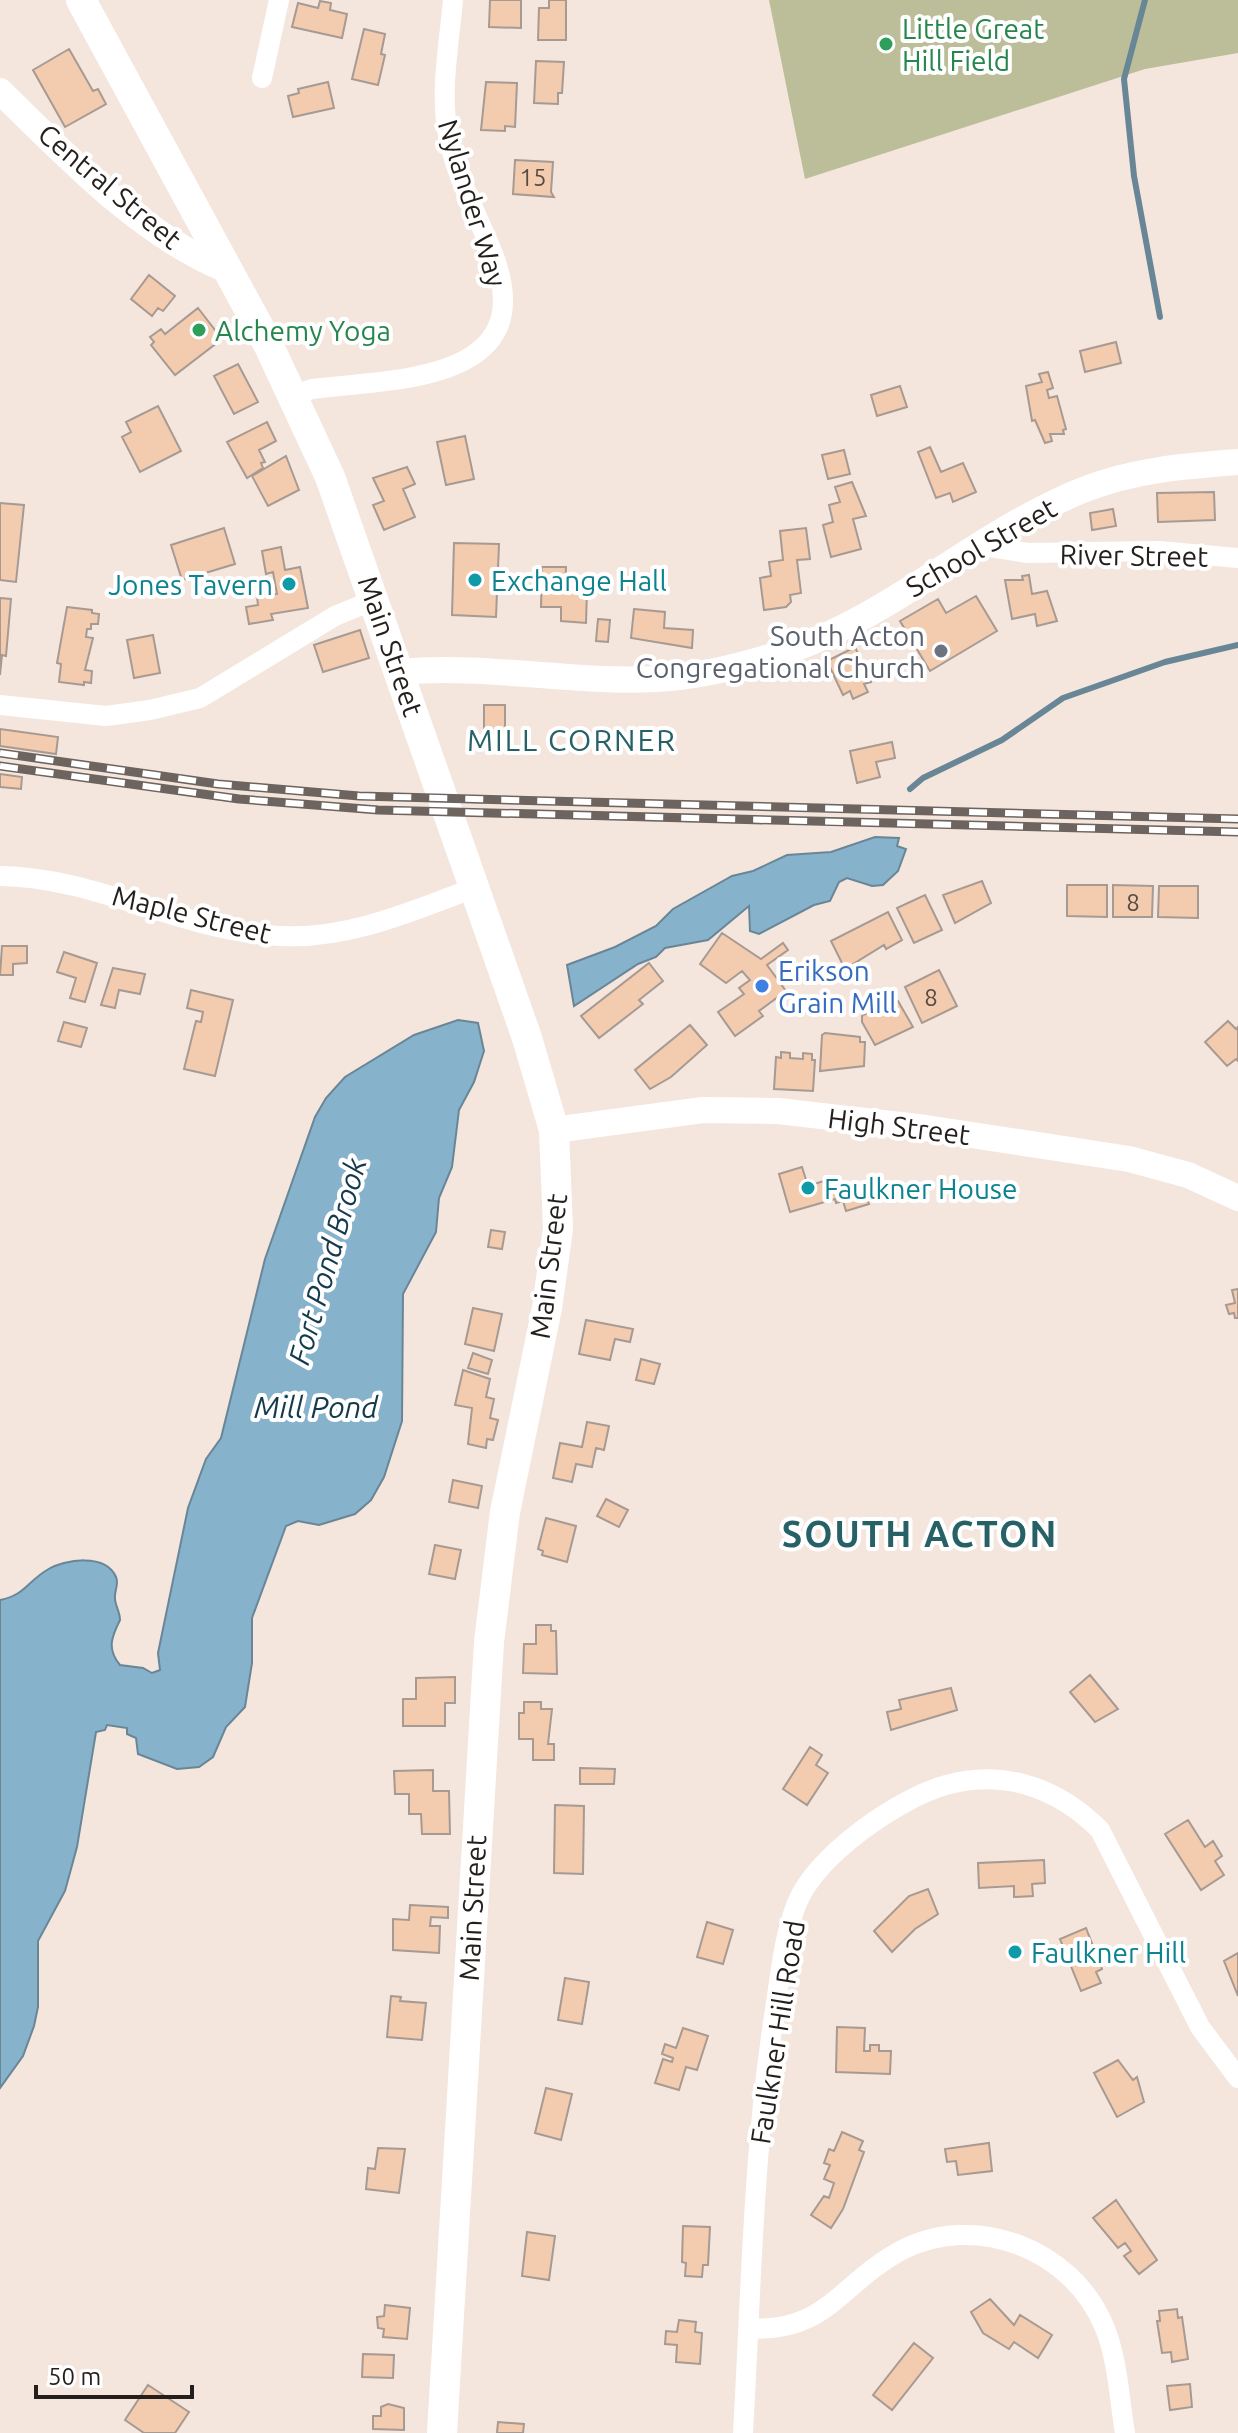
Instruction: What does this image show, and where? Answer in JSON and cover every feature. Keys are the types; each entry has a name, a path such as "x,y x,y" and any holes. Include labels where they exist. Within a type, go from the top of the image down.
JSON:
{"main road":[{"name":"Main Street","path":"81,0 295,395 337,493 543,1087 554,1130 558,1191 554,1266 505,1512 489,1642 442,2433"}],"street":[{"path":"262,78 279,0"},
{"name":"Nylander Way","path":"295,395 312,389 451,369 480,353 499,321 502,286 454,158 446,124 453,0"},
{"name":"Central Street","path":"0,91 110,193 172,242 227,270"},
{"name":"School Street","path":"400,672 647,680 721,671 816,640 983,546 1038,511 1097,485 1152,471 1238,462"},
{"name":"River Street","path":"983,546 1028,553 1159,551 1238,558"},
{"path":"0,705 106,716 200,698 276,649 342,613 374,600"},
{"name":"Maple Street","path":"0,876 58,881 241,931 290,937 353,929 474,888"},
{"name":"High Street","path":"554,1130 703,1110 778,1111 926,1128 1129,1159 1188,1175 1238,1198"},
{"name":"Faulkner Hill Road","path":"743,2433 762,2098 788,1931 798,1901 831,1858 917,1797 968,1780 996,1779 1025,1783 1055,1794 1079,1809 1100,1830 1200,2027 1238,2078"},
{"path":"749,2328 774,2330 801,2324 888,2258 924,2242 963,2235 1002,2239 1056,2264 1095,2308 1110,2345 1125,2433"}],"green space":[{"path":"769,0 1238,0 1238,53 1145,69 805,179"}],"water":[{"path":"875,837 899,838 897,846 906,849 898,871 883,885 872,886 847,878 839,882 830,901 814,905 759,934 750,931 749,906 708,940 665,948 656,957 638,964 574,1006 567,965 615,947 656,926 673,909 732,876 753,871 787,855 831,852"},
{"name":"Mill Pond","path":"458,1020 478,1023 484,1051 474,1082 459,1110 452,1167 439,1198 436,1232 403,1294 402,1421 384,1477 371,1500 355,1514 319,1525 298,1521 286,1526 252,1618 252,1663 245,1707 226,1727 213,1757 199,1767 177,1769 138,1754 136,1738 127,1734 127,1728 107,1725 105,1730 96,1732 77,1847 65,1891 38,1941 38,2007 34,2026 23,2056 0,2088 0,1600 15,1595 55,1566 84,1560 104,1564 117,1580 115,1599 120,1620 114,1632 113,1654 120,1665 143,1668 152,1673 160,1670 158,1653 188,1508 206,1459 221,1438 265,1259 315,1117 326,1098 345,1077 414,1035"}],"building":[{"path":"490,0 521,0 521,28 489,27"},
{"path":"549,0 566,0 566,40 538,40 539,8 549,8"},
{"path":"320,1 331,3 330,10 347,14 342,38 292,27 298,3 318,8"},
{"path":"364,29 385,34 381,54 385,55 378,85 352,79"},
{"path":"69,49 93,91 98,89 106,104 65,127 33,70"},
{"path":"536,61 564,62 562,93 558,93 558,104 534,103"},
{"path":"328,82 334,108 293,117 288,96 299,93 298,89"},
{"path":"486,82 517,83 515,127 505,126 505,131 481,130"},
{"path":"515,160 553,162 551,192 554,197 513,194"},
{"path":"149,275 175,296 163,311 158,308 152,316 131,299"},
{"path":"198,308 222,339 175,375 151,345 154,342 150,337 161,329 165,334"},
{"path":"1116,342 1121,363 1085,372 1080,351"},
{"path":"238,364 258,402 234,414 214,376"},
{"path":"1048,372 1053,388 1047,390 1049,398 1057,396 1066,429 1063,430 1064,434 1050,434 1052,441 1045,443 1035,420 1032,421 1026,386 1042,382 1039,374"},
{"path":"900,386 907,407 877,416 871,395"},
{"path":"158,406 181,451 140,472 122,437 131,432 126,422"},
{"path":"267,422 276,441 259,450 265,462 261,463 263,468 247,478 227,442"},
{"path":"465,436 474,479 446,485 437,442"},
{"path":"930,447 941,472 963,463 976,492 953,502 950,493 936,498 918,452"},
{"path":"844,450 850,474 828,479 822,455"},
{"path":"286,456 299,490 268,506 252,476"},
{"path":"407,467 415,484 403,489 415,517 384,530 373,505 384,501 373,478"},
{"path":"852,482 866,516 853,519 861,549 831,557 823,525 833,522 829,505 840,502 835,487"},
{"path":"1214,492 1215,520 1158,522 1157,493"},
{"path":"0,503 24,505 16,582 0,580"},
{"path":"1113,509 1116,526 1092,530 1090,513"},
{"path":"224,528 235,564 182,580 171,545"},
{"path":"806,528 810,559 797,560 801,593 790,595 791,602 786,607 764,610 760,578 771,576 769,562 783,560 780,531"},
{"name":"Exchange Hall","path":"454,543 499,544 496,617 452,615"},
{"name":"Jones Tavern","path":"281,547 285,570 300,567 308,608 271,614 273,620 249,624 246,607 258,605 257,597 277,594 273,572 266,574 262,551"},
{"path":"542,567 566,567 565,589 587,590 586,623 561,621 561,607 541,607"},
{"path":"1029,575 1032,594 1047,591 1057,621 1037,626 1035,614 1012,619 1005,580 1023,580 1022,576"},
{"name":"South Acton Congregational Church","path":"976,596 997,631 930,671 900,621 938,599 946,613"},
{"path":"0,598 11,599 6,656 2,655 0,675"},
{"path":"67,607 92,610 92,613 99,614 98,624 91,624 91,629 87,629 86,637 93,638 85,670 92,671 91,683 84,682 84,685 59,682 61,664 57,663"},
{"path":"634,609 665,612 664,628 693,630 692,648 631,638"},
{"path":"598,619 610,620 608,642 596,641"},
{"path":"360,630 369,658 323,672 314,645"},
{"path":"153,635 160,673 134,678 127,640"},
{"path":"855,647 871,682 864,684 868,692 853,699 850,691 843,695 827,661"},
{"path":"484,705 505,705 505,741 484,740"},
{"path":"0,729 58,737 56,754 0,746"},
{"path":"892,742 895,758 876,762 880,777 857,783 850,751"},
{"path":"0,774 22,777 21,789 0,787"},
{"path":"982,881 991,903 955,923 943,895"},
{"path":"1067,885 1107,885 1107,917 1067,916"},
{"path":"1113,885 1153,886 1152,917 1113,917"},
{"path":"1159,886 1198,886 1198,918 1158,917"},
{"path":"925,895 942,930 914,943 897,908"},
{"path":"888,912 902,940 886,949 884,945 845,969 831,941"},
{"name":"Erikson Grain Mill","path":"722,933 761,959 783,943 788,950 767,965 786,991 759,1011 763,1016 735,1036 718,1012 744,994 739,988 750,980 742,971 726,983 700,964"},
{"path":"2,946 27,946 27,963 13,964 13,975 0,975"},
{"path":"64,952 97,963 85,1002 70,998 76,978 57,972"},
{"path":"649,963 663,981 639,1000 643,1004 599,1038 581,1016"},
{"path":"113,968 145,974 140,994 119,990 115,1008 101,1005"},
{"path":"939,970 957,1006 922,1023 905,987"},
{"path":"191,990 233,1000 215,1076 184,1069 196,1021 201,1022 203,1012 187,1008"},
{"path":"892,999 895,1003 898,1001 913,1027 875,1045 862,1022 862,1016"},
{"path":"1228,1021 1236,1029 1238,1027 1238,1061 1236,1059 1227,1066 1205,1042"},
{"path":"64,1022 87,1028 81,1047 58,1041"},
{"path":"690,1025 707,1045 671,1077 650,1089 635,1070"},
{"path":"822,1035 860,1037 860,1042 865,1042 864,1066 820,1071"},
{"path":"781,1052 790,1053 790,1058 803,1059 803,1053 812,1054 812,1060 815,1060 813,1091 774,1089 776,1057 781,1058"},
{"name":"Faulkner House","path":"802,1167 808,1186 830,1179 834,1191 851,1186 853,1194 865,1191 869,1204 846,1211 843,1201 836,1203 835,1199 790,1212 779,1174"},
{"path":"491,1230 505,1232 502,1249 488,1247"},
{"path":"1238,1289 1238,1318 1235,1318 1234,1313 1229,1314 1226,1305 1235,1303 1232,1290"},
{"path":"473,1308 502,1314 494,1351 465,1344"},
{"path":"586,1320 633,1329 630,1342 615,1339 610,1360 579,1354"},
{"path":"473,1353 492,1360 488,1374 468,1368"},
{"path":"641,1359 660,1364 654,1384 636,1380"},
{"path":"463,1370 490,1379 486,1397 494,1399 490,1418 498,1420 493,1440 487,1439 486,1448 468,1444 472,1408 455,1405"},
{"path":"587,1422 609,1426 604,1450 596,1448 592,1467 576,1464 572,1482 553,1478 560,1443 582,1447"},
{"path":"453,1480 482,1486 478,1508 449,1502"},
{"path":"606,1499 628,1510 619,1527 597,1516"},
{"path":"546,1518 576,1526 567,1562 542,1555 543,1551 538,1549"},
{"path":"435,1545 461,1550 455,1579 429,1574"},
{"path":"536,1625 551,1625 551,1631 556,1631 557,1674 523,1673 524,1644 536,1644"},
{"path":"1090,1675 1118,1709 1095,1722 1070,1692"},
{"path":"455,1677 455,1703 445,1703 445,1726 403,1726 403,1699 416,1699 416,1678"},
{"path":"951,1688 957,1710 891,1730 887,1712 901,1709 899,1700"},
{"path":"524,1702 541,1702 541,1709 552,1709 548,1744 554,1744 554,1760 533,1760 533,1739 519,1739 519,1713 524,1713"},
{"path":"810,1747 822,1755 816,1765 828,1773 807,1805 783,1789"},
{"path":"580,1768 615,1769 614,1784 580,1784"},
{"path":"433,1770 433,1791 449,1791 450,1834 422,1834 421,1814 409,1814 409,1794 395,1794 394,1771"},
{"path":"555,1805 584,1806 583,1874 554,1873"},
{"path":"1188,1820 1205,1847 1213,1841 1222,1856 1215,1861 1224,1875 1201,1890 1165,1834"},
{"path":"1044,1860 1045,1883 1032,1884 1033,1896 1014,1897 1014,1886 979,1888 978,1863"},
{"path":"928,1889 938,1914 915,1929 892,1952 874,1931 909,1896"},
{"path":"410,1905 448,1907 448,1918 431,1917 430,1926 440,1926 439,1953 393,1950 393,1919 409,1920"},
{"path":"707,1922 733,1930 723,1964 697,1957"},
{"path":"1086,1928 1102,1969 1096,1972 1101,1983 1081,1991 1060,1939"},
{"path":"1238,1953 1238,1996 1224,1961"},
{"path":"565,1978 589,1982 582,2024 558,2020"},
{"path":"391,1996 401,1997 400,2001 426,2003 422,2040 387,2037"},
{"path":"837,2027 865,2028 864,2051 870,2051 870,2045 879,2045 879,2051 891,2051 890,2074 836,2072"},
{"path":"683,2028 708,2036 697,2070 686,2067 679,2090 655,2083 663,2059 672,2062 673,2058 662,2054 665,2044 676,2048"},
{"path":"1118,2060 1133,2080 1137,2077 1144,2102 1117,2117 1094,2073"},
{"path":"546,2088 572,2094 561,2140 535,2133"},
{"path":"842,2132 863,2141 859,2150 864,2152 843,2209 831,2228 811,2215 824,2196 829,2198 834,2183 824,2179 830,2165 824,2163 829,2149 834,2151"},
{"path":"989,2143 992,2171 958,2175 956,2161 947,2162 945,2149"},
{"path":"378,2148 405,2149 399,2193 366,2189 368,2168 375,2169"},
{"path":"1116,2200 1157,2260 1139,2274 1124,2256 1131,2251 1125,2243 1118,2248 1093,2218"},
{"path":"683,2226 710,2227 708,2265 703,2265 702,2277 685,2276 686,2263 682,2262"},
{"path":"527,2232 555,2236 549,2280 522,2276"},
{"path":"990,2299 1014,2325 1020,2315 1052,2335 1038,2358 1014,2342 1009,2349 983,2333 971,2312"},
{"path":"385,2305 410,2308 407,2339 383,2337 384,2329 378,2328 377,2317 384,2316"},
{"path":"1177,2309 1178,2318 1182,2317 1188,2359 1172,2362 1171,2352 1162,2353 1157,2321 1160,2321 1159,2311"},
{"path":"679,2320 696,2322 695,2332 702,2333 700,2364 676,2362 677,2345 665,2344 666,2331 677,2332"},
{"path":"914,2343 933,2358 892,2410 873,2395"},
{"path":"363,2354 394,2355 393,2378 362,2377"},
{"path":"1190,2384 1192,2407 1170,2410 1167,2386"},
{"path":"148,2385 189,2412 175,2433 144,2433 125,2420"},
{"path":"388,2404 404,2408 404,2430 373,2429 373,2416 381,2416 381,2407"},
{"path":"498,2422 524,2424 523,2433 497,2433"}],"waterway":[{"path":"1145,0 1124,79 1134,176 1160,317"},
{"name":"Fort Pond Brook","path":"910,789 923,778 1002,740 1063,698 1165,662 1238,645"}],"railway":[{"path":"0,753 218,784 359,796 1238,819"},
{"path":"0,766 239,799 378,810 1238,832"}],"place":[{"name":"Little Great Hill Field","path":"886,44"},
{"name":"Alchemy Yoga","path":"199,330"},
{"name":"Exchange Hall","path":"475,580"},
{"name":"Jones Tavern","path":"289,584"},
{"name":"South Acton Congregational Church","path":"941,651"},
{"name":"Erikson Grain Mill","path":"762,986"},
{"name":"Faulkner House","path":"808,1188"},
{"name":"Faulkner Hill","path":"1015,1952"}],"district":[{"name":"MILL CORNER","path":"572,740"},
{"name":"SOUTH ACTON","path":"920,1533"}]}
